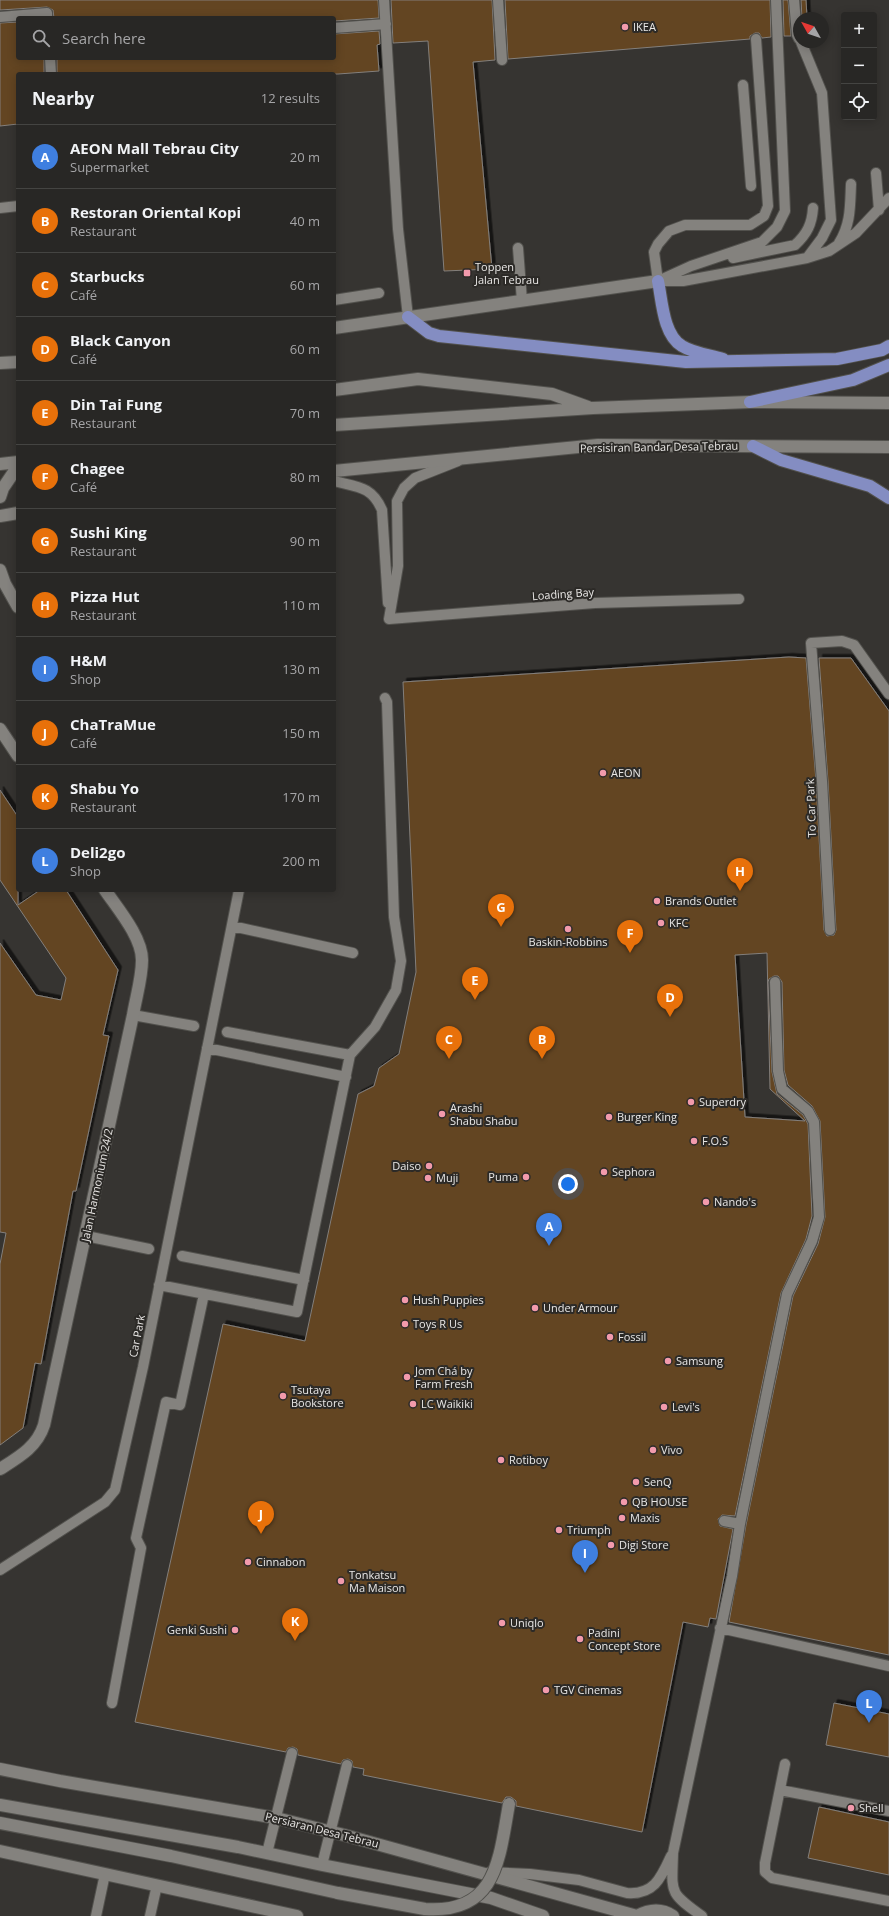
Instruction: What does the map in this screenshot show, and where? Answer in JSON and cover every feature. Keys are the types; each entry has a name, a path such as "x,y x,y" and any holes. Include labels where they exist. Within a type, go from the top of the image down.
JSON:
{"highway":[{"path":"658,280 667,323 675,340 682,346 732,362"},
{"path":"408,317 429,333 439,336 686,362 837,359 882,350 889,346"},
{"path":"750,402 853,380 889,365"},
{"path":"753,446 781,460 870,486 889,498"}],"street":[{"path":"336,328 658,280"},
{"path":"0,363 16,362"},
{"path":"336,390 418,379 552,394 593,408"},
{"path":"336,426 593,408 750,402 889,403"},
{"name":"Persisiran Bandar Desa Tebrau","path":"336,471 598,445 889,447"},
{"path":"0,464 16,462"},
{"path":"0,497 7,481 16,469"},
{"path":"0,516 16,514"},
{"path":"0,570 5,584 16,603"},
{"path":"0,729 16,753"},
{"name":"Jalan Harmonium 24/2","path":"0,1469 30,1449 42,1431 86,1236 133,1015 142,960 140,947 134,934 106,892"},
{"name":"Persiaran Desa Tebrau","path":"0,1769 60,1781 276,1818 481,1872 637,1916"},
{"path":"0,1823 171,1856 338,1893 438,1910 462,1905 483,1890 492,1879 497,1868 509,1804"},
{"path":"0,1805 267,1853 491,1898 543,1916"},
{"path":"0,1851 297,1916"},
{"path":"637,1916 652,1910 661,1910 673,1916"}],"lane":[{"path":"384,0 398,229 408,317"},
{"path":"498,0 502,60"},
{"path":"658,280 691,266 762,242 777,227 785,211 776,0"},
{"path":"794,0 795,12"},
{"path":"0,17 47,13 47,16"},
{"path":"336,28 386,24"},
{"path":"658,280 654,252 658,244 669,231 685,225 750,225 764,216 768,206 756,38"},
{"path":"803,48 822,93 831,220 822,238 807,258"},
{"path":"50,60 51,72"},
{"path":"743,85 751,186"},
{"path":"876,173 879,210"},
{"path":"837,246 846,232 850,218 851,184"},
{"path":"658,280 683,281 807,258 837,246 856,233 889,198"},
{"path":"0,208 16,206"},
{"path":"691,266 795,245 802,238 812,221 813,208"},
{"path":"518,248 522,301"},
{"path":"336,300 379,293"},
{"path":"389,619 398,566 397,502 404,488 415,478 465,458"},
{"path":"336,482 368,490 380,505 382,510 389,619"},
{"name":"Loading Bay","path":"389,619 595,604 739,599"},
{"name":"To Car Park","path":"830,930 822,781 811,643 842,641 854,645 889,694"},
{"path":"159,1285 297,1312 350,1055 376,1027 396,990 401,961 394,917 387,702 385,698"},
{"name":"Car Park","path":"0,1570 105,1502 115,1490 159,1285 239,892"},
{"path":"232,926 354,953"},
{"path":"702,1916 685,1904 674,1892 672,1886 673,1853 732,1576 740,1524 787,1294 812,1241 819,1218 814,1122 808,1111 782,1089 778,1071 775,982"},
{"path":"133,1015 194,1026"},
{"path":"227,1032 350,1055"},
{"path":"207,1048 346,1077"},
{"path":"86,1236 149,1249"},
{"path":"182,1256 304,1280"},
{"path":"112,1703 141,1548 136,1538 166,1402 180,1404 204,1294"},
{"path":"724,1521 740,1524"},
{"path":"720,1628 889,1666"},
{"path":"267,1853 292,1753"},
{"path":"785,1764 765,1862 765,1872 772,1878 889,1901"},
{"path":"322,1865 348,1765"},
{"path":"780,1790 889,1811"},
{"path":"481,1872 530,1874 579,1880 627,1894 634,1894 646,1890 658,1882 673,1853"},
{"path":"96,1916 105,1874"},
{"path":"150,1916 157,1885"}],"building":[{"path":"0,0 378,0 379,18 336,21 336,16 54,16 53,10 47,7 0,10"},
{"path":"391,0 492,0 495,60 473,62 492,269 444,271 428,41 393,43"},
{"name":"IKEA","path":"505,0 770,0 771,37 762,38 759,33 755,33 750,36 750,39 508,59"},
{"path":"783,0 788,0 791,36 784,36"},
{"path":"801,0 806,0 807,12 802,12"},
{"path":"16,22 16,60 44,60 44,72 16,72 16,124 0,126 0,23"},
{"path":"379,31 380,44 377,45 379,71 338,74 336,74 336,72 57,72 57,60 336,60 336,34"},
{"path":"789,657 806,658 816,781 824,930 827,936 834,935 836,930 828,781 819,658 851,658 889,711 889,1655 729,1622 746,1525 793,1296 818,1244 825,1217 820,1121 812,1106 788,1085 784,1070 782,982 778,976 774,976 769,979 768,982 772,1072 777,1094 803,1115 808,1124 812,1216 806,1239 781,1293 735,1516 722,1515 718,1519 720,1526 733,1529 716,1619 710,1618 708,1627 683,1622 642,1832 516,1806 516,1801 511,1797 506,1797 502,1803 363,1775 364,1769 353,1767 352,1761 348,1759 343,1760 341,1764 298,1755 297,1749 293,1747 288,1748 286,1752 135,1722 223,1324 305,1341 358,1094 374,1086 379,1068 399,1054 416,972 403,682","holes":["767,953 770,1089 805,1121 745,1117 735,955"]},
{"path":"0,790 16,814 16,892 18,892 18,905 37,892 67,892 118,970 103,1035 109,1036 76,1191 73,1191 41,1364 35,1363 23,1428 0,1445 0,1264 6,1233 0,1232 0,943 36,995 61,1000 66,978 0,880"},
{"path":"834,1703 889,1714 889,1757 826,1745"},
{"path":"819,1807 889,1822 889,1875 808,1858"}],"place":[{"name":"IKEA","path":"625,27"},
{"name":"Toppen Jalan Tebrau","path":"467,273"},
{"name":"AEON","path":"603,773"},
{"name":"Pizza Hut","path":"740,891"},
{"name":"Brands Outlet","path":"657,901"},
{"name":"KFC","path":"661,923"},
{"name":"Sushi King","path":"501,927"},
{"name":"Baskin-Robbins","path":"568,929"},
{"name":"Chagee","path":"630,953"},
{"name":"Din Tai Fung","path":"475,1000"},
{"name":"Black Canyon","path":"670,1017"},
{"name":"Starbucks","path":"449,1059"},
{"name":"Restoran Oriental Kopi","path":"542,1059"},
{"name":"Superdry","path":"691,1102"},
{"name":"Arashi Shabu Shabu","path":"442,1114"},
{"name":"Burger King","path":"609,1117"},
{"name":"F.O.S","path":"694,1141"},
{"name":"Daiso","path":"429,1166"},
{"name":"Sephora","path":"604,1172"},
{"name":"Puma","path":"526,1177"},
{"name":"Muji","path":"428,1178"},
{"name":"Nando's","path":"706,1202"},
{"name":"AEON Mall Tebrau City","path":"549,1246"},
{"name":"Hush Puppies","path":"405,1300"},
{"name":"Under Armour","path":"535,1308"},
{"name":"Toys R Us","path":"405,1324"},
{"name":"Fossil","path":"610,1337"},
{"name":"Samsung","path":"668,1361"},
{"name":"Jom Chá by Farm Fresh","path":"407,1377"},
{"name":"Tsutaya Bookstore","path":"283,1396"},
{"name":"LC Waikiki","path":"413,1404"},
{"name":"Levi's","path":"664,1407"},
{"name":"Vivo","path":"653,1450"},
{"name":"Rotiboy","path":"501,1460"},
{"name":"SenQ","path":"636,1482"},
{"name":"QB HOUSE","path":"624,1502"},
{"name":"Maxis","path":"622,1518"},
{"name":"Triumph","path":"559,1530"},
{"name":"ChaTraMue","path":"261,1534"},
{"name":"Digi Store","path":"611,1545"},
{"name":"Cinnabon","path":"248,1562"},
{"name":"H&M","path":"585,1573"},
{"name":"Tonkatsu Ma Maison","path":"341,1581"},
{"name":"Uniqlo","path":"502,1623"},
{"name":"Genki Sushi","path":"235,1630"},
{"name":"Padini Concept Store","path":"580,1639"},
{"name":"Shabu Yo","path":"295,1641"},
{"name":"TGV Cinemas","path":"546,1690"},
{"name":"Deli2go","path":"869,1723"},
{"name":"Shell","path":"851,1808"}]}
